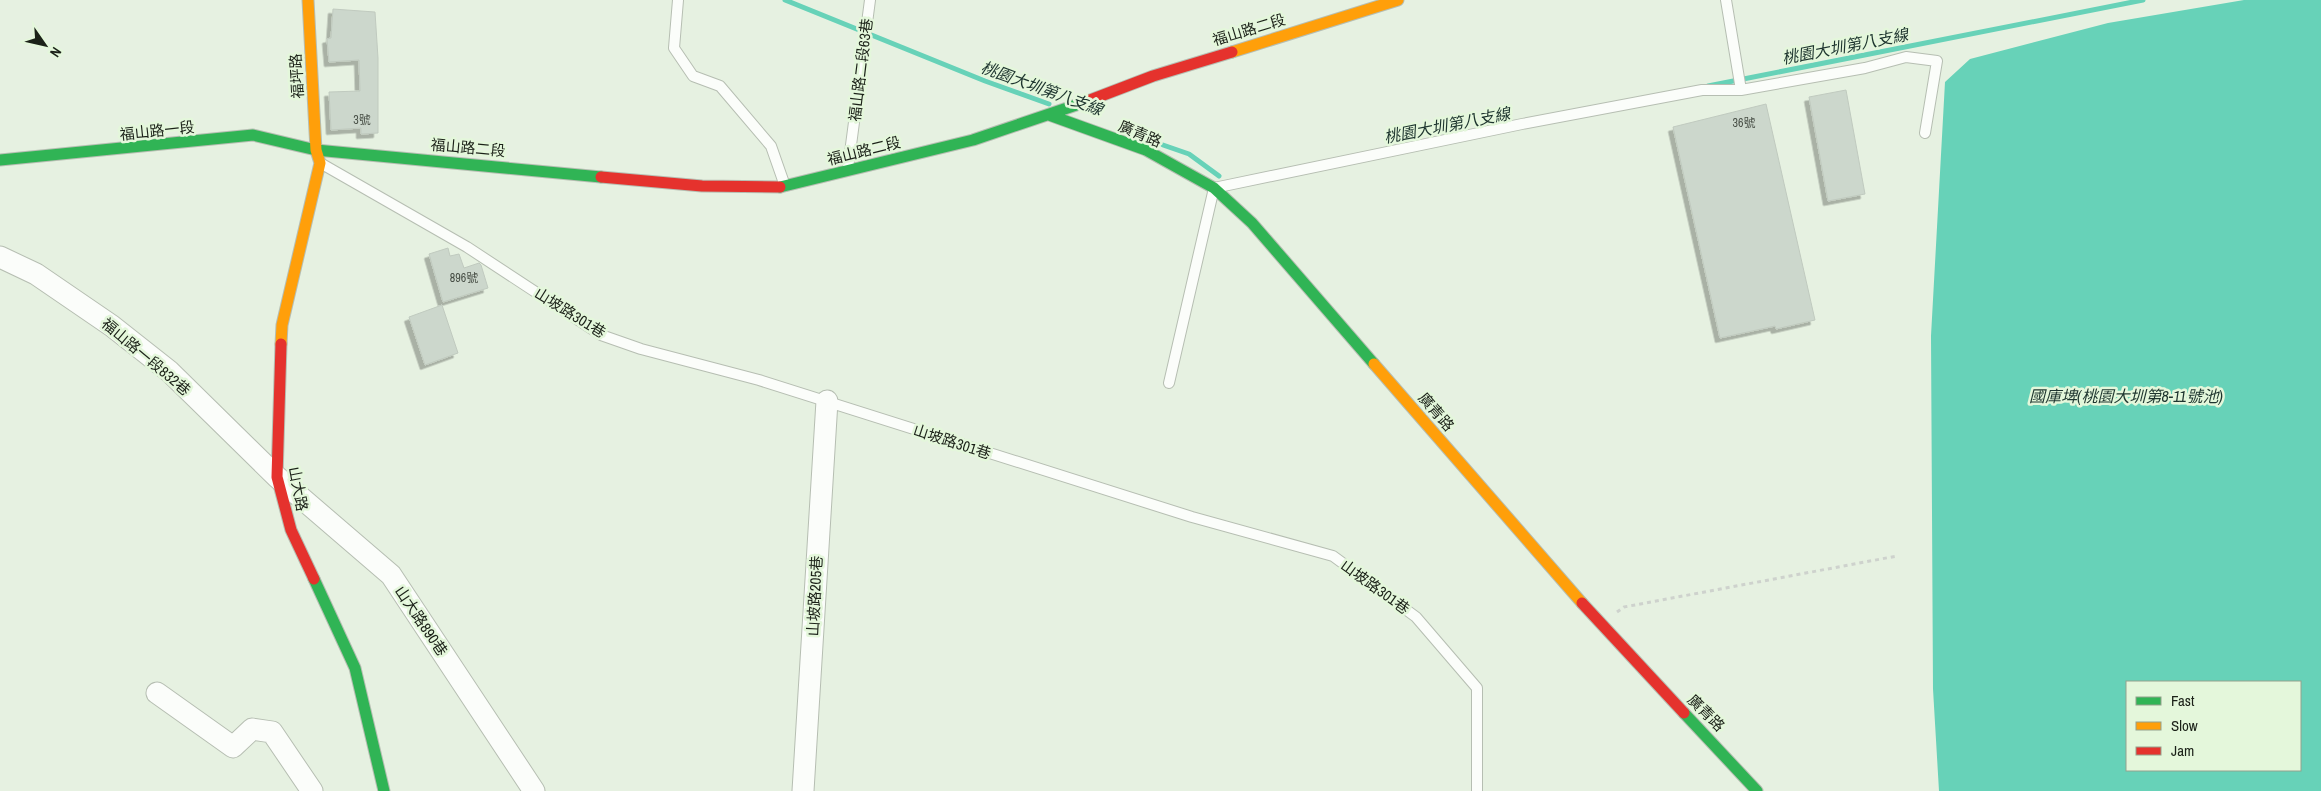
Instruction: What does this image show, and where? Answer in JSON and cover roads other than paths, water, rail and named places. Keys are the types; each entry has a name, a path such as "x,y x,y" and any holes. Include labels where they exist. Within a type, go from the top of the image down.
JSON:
{"street":[{"name":"福坪路","path":"308,0 316,150"},
{"name":"福山路二段","path":"316,150 702,186 785,187 848,169 973,140 1048,115 1153,76 1398,0"},
{"name":"廣青路","path":"1048,115 1146,150 1214,188 1252,223 1601,624 1655,683 1712,740 1757,791"},
{"name":"福山路一段","path":"0,160 58,156 253,135 316,150"},
{"path":"316,150 320,162"},
{"name":"山大路","path":"320,162 282,325 277,477 291,530 355,668 384,791"},
{"name":"福山路一段832巷","path":"0,257 36,274 112,326 169,371 277,477"},
{"name":"山坡路205巷","path":"803,791 827,401"},
{"name":"山大路890巷","path":"277,477 391,575 534,791"},
{"path":"157,693 232,747 252,729 272,732 312,791"}],"lane":[{"path":"678,0 674,48 693,76 720,86 771,146 785,187"},
{"name":"福山路二段63巷","path":"848,169 870,0"},
{"path":"1726,0 1741,90"},
{"path":"1169,383 1214,188 1522,124 1702,90 1741,90 1865,68 1906,57 1937,61 1925,133"},
{"name":"山坡路301巷","path":"320,162 467,247 601,335 641,349 759,380 1192,517 1333,556 1416,617 1477,688 1478,791"}],"water":[{"name":"國庫埤(桃園大圳第8-11號池)","path":"2244,0 2321,0 2321,791 1939,791 1933,689 1931,336 1945,82 1970,59 2108,23"}],"waterway":[{"name":"桃園大圳第八支線","path":"785,0 985,81 1049,104"},
{"name":"桃園大圳第八支線","path":"1708,86 2143,0"},
{"name":"桃園大圳第八支線","path":"1163,145 1189,154 1219,176"}]}
